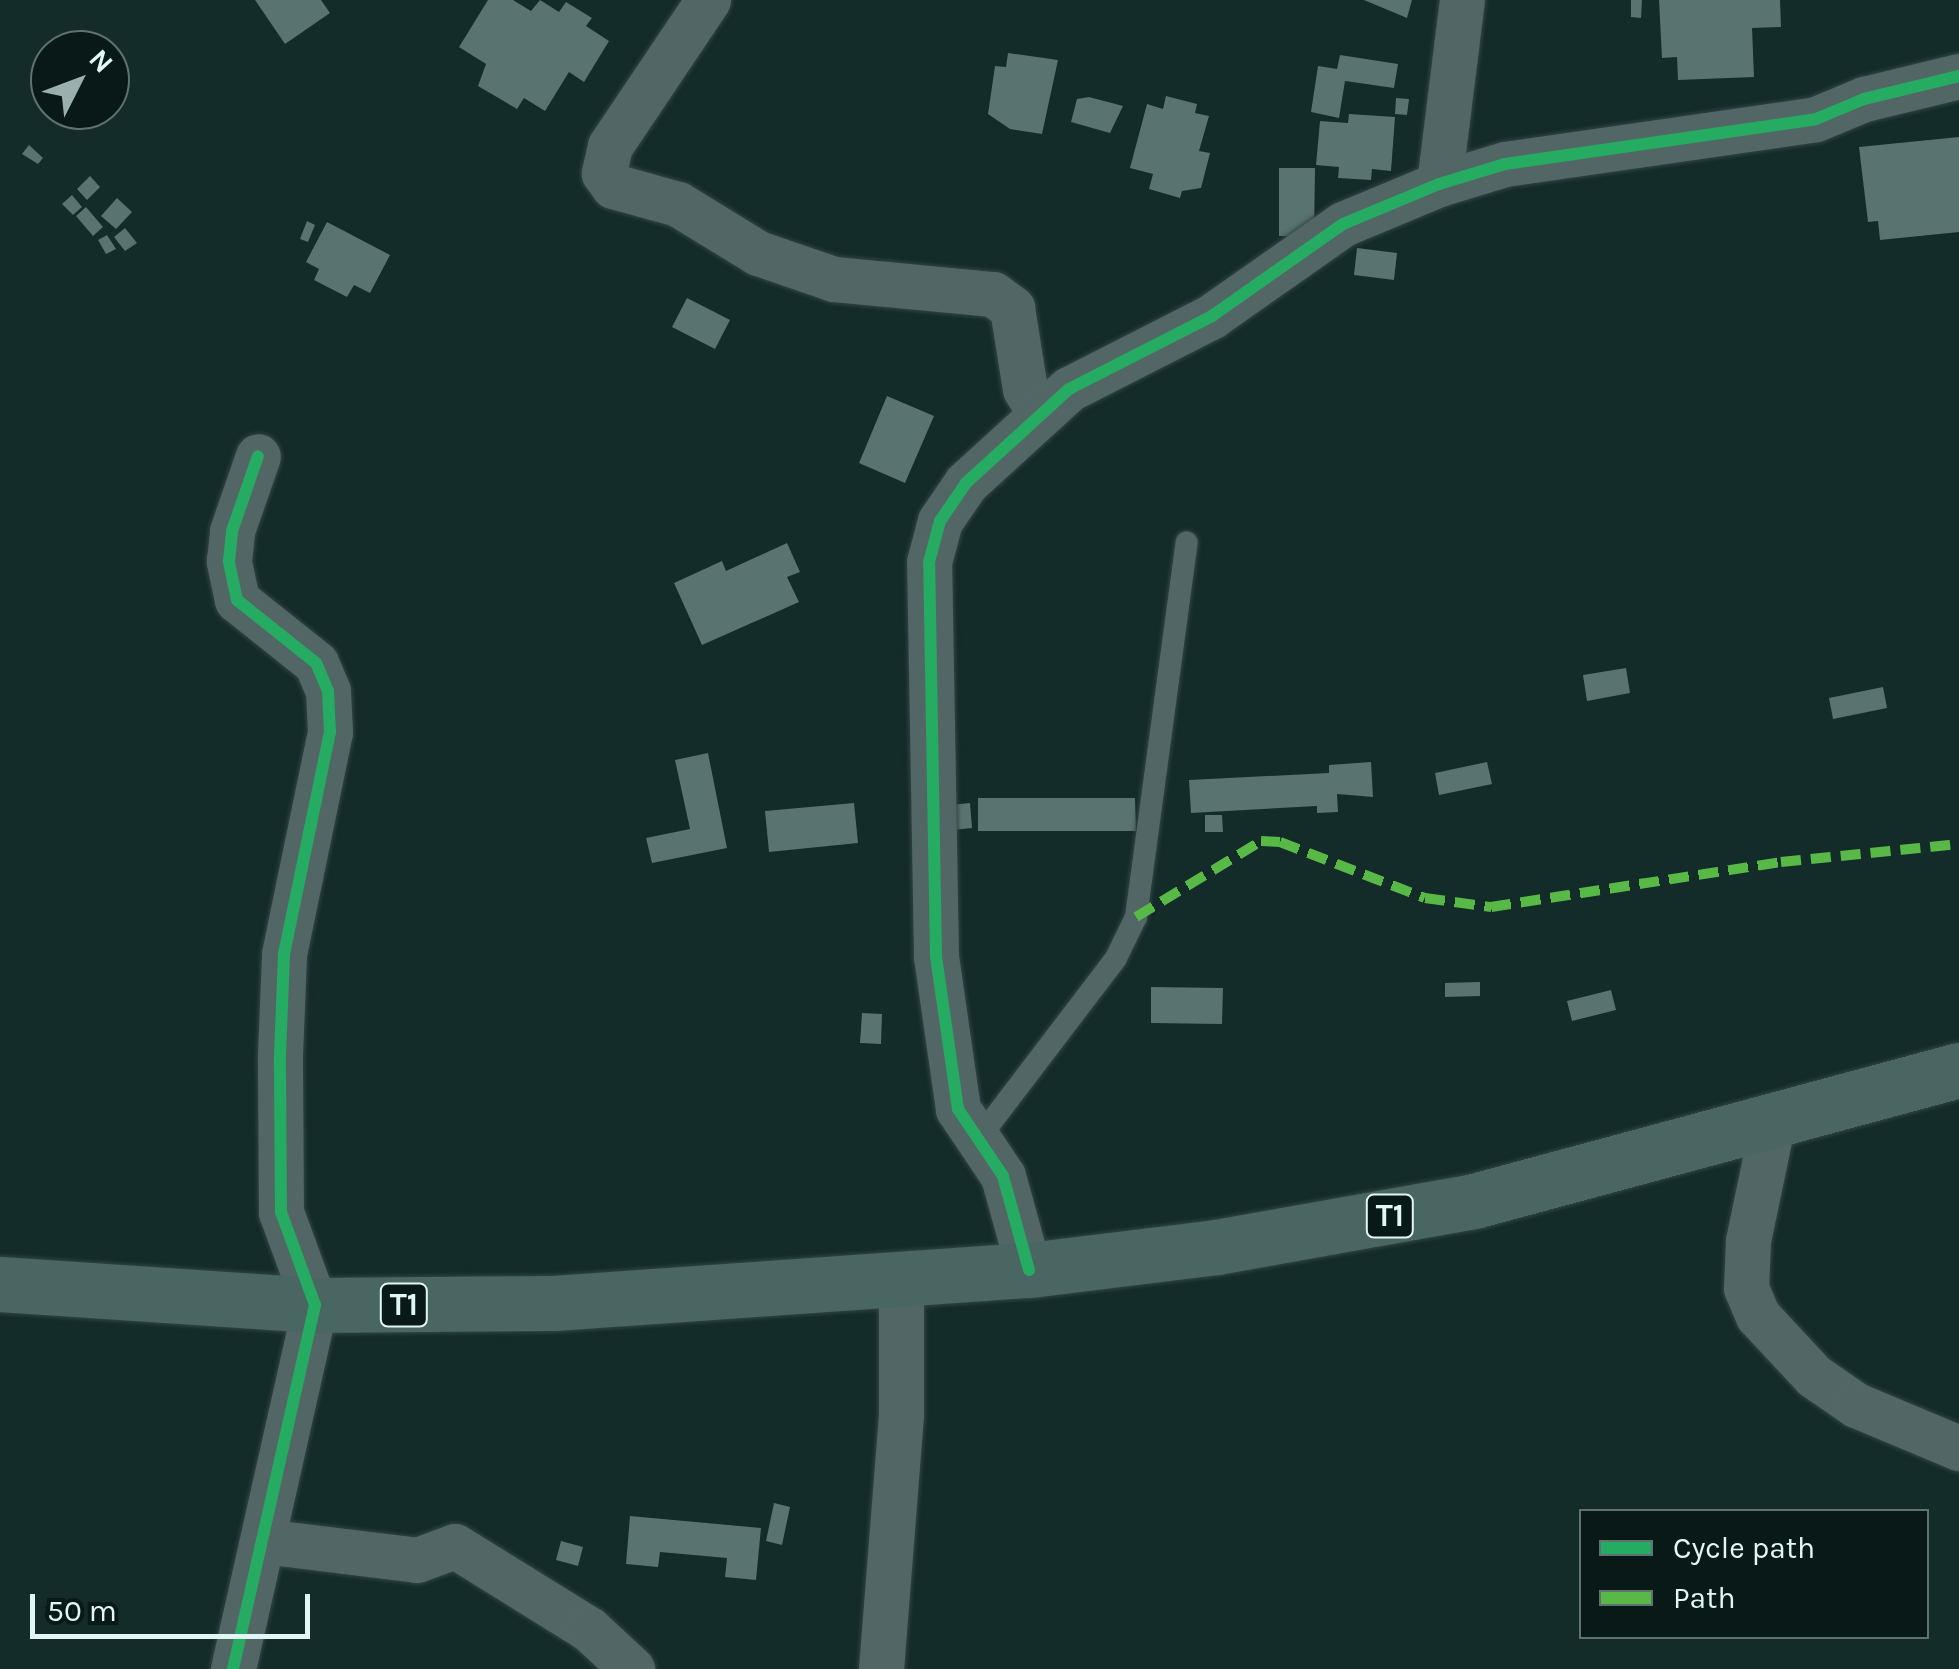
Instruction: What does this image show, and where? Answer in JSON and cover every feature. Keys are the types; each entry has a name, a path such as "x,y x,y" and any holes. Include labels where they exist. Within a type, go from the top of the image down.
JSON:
{"highway":[{"name":"T1","path":"0,1284 315,1305 554,1304 900,1283 1029,1270 1216,1247 1474,1201 1959,1070"}],"street":[{"path":"708,0 610,146 604,173 613,186 678,204 758,252 834,279 993,294 1012,308 1025,389 1038,412"},
{"path":"1439,184 1462,0"},
{"path":"1029,1270 1008,1188 958,1109 936,956 929,562 940,521 966,483 1038,412 1212,316 1343,224 1439,184 1506,164 1816,119 1864,99 1959,76"},
{"path":"233,1669 315,1305 282,1212 280,1056 284,954 330,732 328,692 316,663 237,600 229,561 232,530 258,456"},
{"path":"1773,1121 1748,1240 1746,1288 1758,1316 1814,1376 1856,1405 1959,1448"},
{"path":"882,1669 901,1415 900,1283"},
{"path":"264,1541 417,1560 455,1546 589,1629 632,1669"}],"lane":[{"path":"976,1142 1116,958 1136,917 1187,542"}],"building":[{"path":"255,0 321,0 330,13 285,44"},
{"path":"488,0 513,0 531,11 540,0 559,12 566,2 592,18 586,26 609,41 584,82 569,72 545,111 524,98 517,109 478,86 486,64 459,47"},
{"path":"1364,0 1412,0 1407,18"},
{"path":"1631,0 1642,0 1641,18 1631,17"},
{"path":"1659,0 1780,0 1781,27 1752,28 1754,77 1678,80 1677,57 1662,58"},
{"path":"1008,53 1058,60 1042,134 1010,129 988,114 995,66 1006,67"},
{"path":"1340,55 1398,64 1394,88 1345,81 1339,118 1311,112 1318,66 1337,69"},
{"path":"1166,96 1197,104 1195,113 1209,116 1199,151 1210,153 1201,188 1182,191 1180,198 1149,189 1153,174 1130,168 1147,104 1163,109"},
{"path":"1089,97 1123,106 1110,133 1071,122 1077,99"},
{"path":"1396,98 1409,99 1407,115 1395,114"},
{"path":"1349,114 1395,117 1391,171 1372,169 1371,180 1338,178 1339,167 1316,165 1320,121 1348,123"},
{"path":"1959,137 1959,232 1880,240 1878,221 1868,222 1859,147"},
{"path":"29,145 43,158 38,164 22,154"},
{"path":"1279,168 1315,168 1314,237 1279,236"},
{"path":"90,176 100,187 87,200 77,189"},
{"path":"72,195 82,207 73,215 62,204"},
{"path":"117,198 132,212 116,229 101,216"},
{"path":"86,207 103,227 93,236 76,216"},
{"path":"307,221 315,225 308,242 300,239"},
{"path":"327,222 390,255 370,293 354,285 347,297 314,280 319,269 306,262"},
{"path":"125,228 137,243 125,251 114,237"},
{"path":"107,235 116,249 106,254 98,240"},
{"path":"1357,248 1397,253 1394,280 1354,275"},
{"path":"687,298 730,320 715,349 672,327"},
{"path":"887,396 934,416 905,483 859,463"},
{"path":"787,543 800,572 787,577 799,602 702,645 674,583 722,561 726,571"},
{"path":"1626,668 1630,693 1587,701 1583,675"},
{"path":"1883,687 1887,708 1833,719 1829,698"},
{"path":"708,753 727,848 652,863 646,838 690,829 675,760"},
{"path":"1371,762 1373,797 1337,794 1338,812 1317,813 1317,806 1191,813 1189,780 1329,773 1329,765"},
{"path":"1487,762 1492,784 1439,795 1435,773"},
{"path":"978,798 1135,798 1136,831 978,831"},
{"path":"854,803 858,843 769,852 765,811"},
{"path":"970,803 972,828 943,831 941,806"},
{"path":"1205,815 1222,815 1223,832 1205,832"},
{"path":"1480,982 1480,996 1445,997 1445,983"},
{"path":"1151,987 1223,988 1222,1024 1151,1023"},
{"path":"1611,990 1616,1010 1572,1021 1567,1001"},
{"path":"862,1013 882,1014 881,1044 860,1043"},
{"path":"774,1503 790,1507 782,1545 766,1541"},
{"path":"630,1516 761,1528 756,1580 725,1577 727,1558 660,1552 658,1567 626,1564"},
{"path":"561,1541 583,1547 578,1566 556,1560"}],"marked path":[{"path":"1136,917 1261,841 1280,842 1425,898 1491,907 1781,862 1959,844"}],"cycle path":[{"path":"1029,1270 1003,1176 958,1109 936,956 929,562 940,521 966,483 1069,389 1212,316 1343,224 1439,184 1505,164 1816,119 1864,99 1959,76"},
{"path":"233,1669 315,1305 281,1212 280,1055 284,954 330,732 328,691 316,663 237,600 229,561 232,531 258,456"}]}
